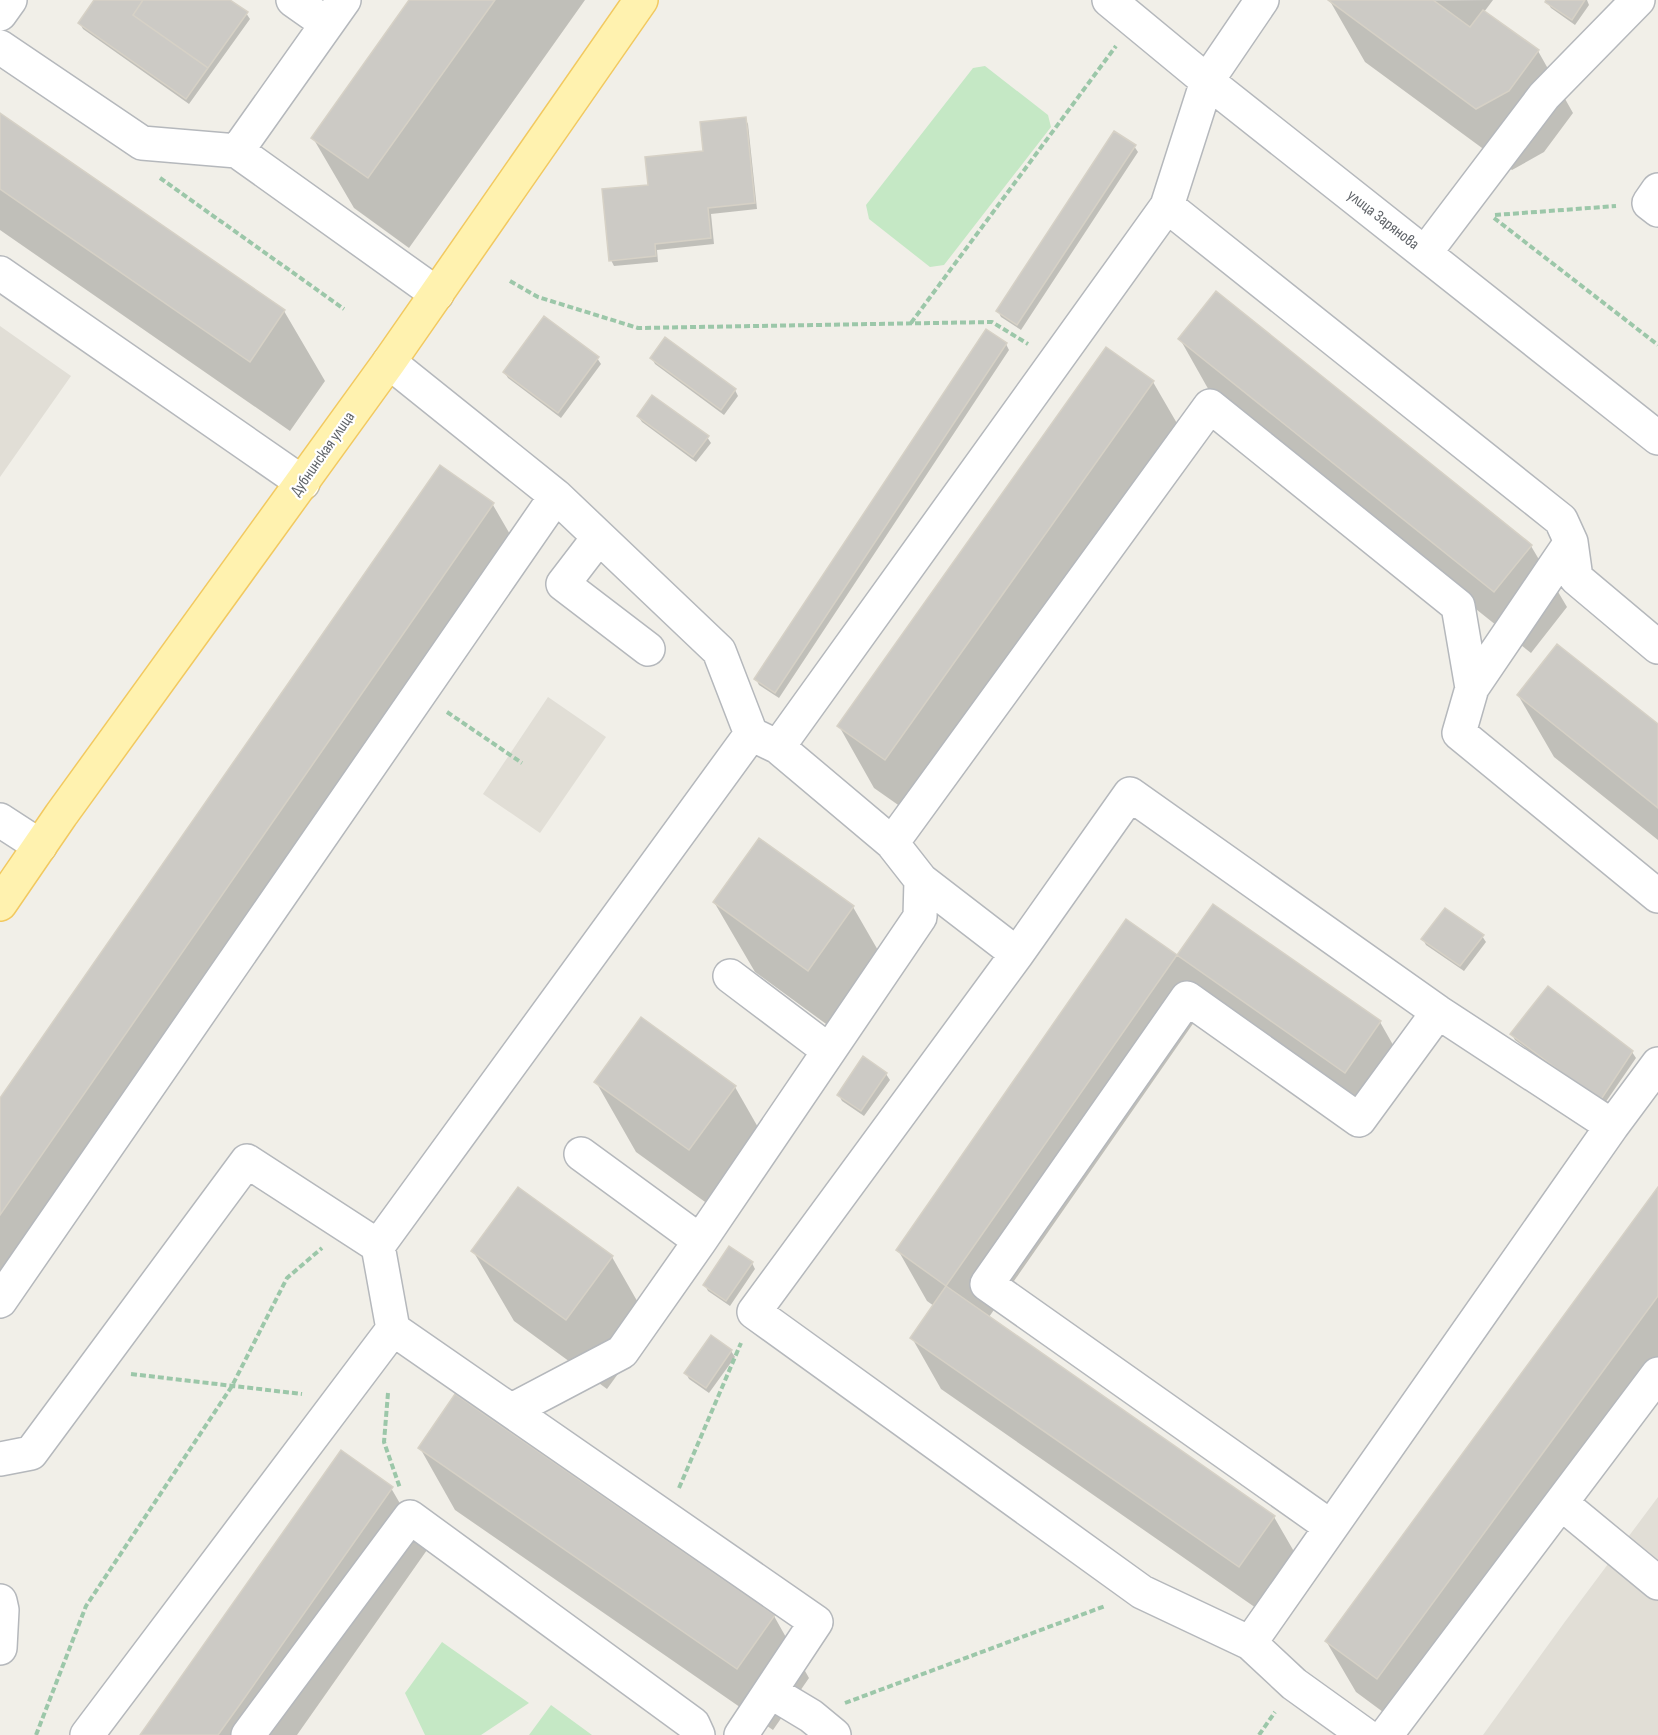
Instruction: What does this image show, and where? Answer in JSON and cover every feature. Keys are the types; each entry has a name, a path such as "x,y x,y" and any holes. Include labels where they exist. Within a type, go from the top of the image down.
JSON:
{"main road":[{"name":"Дубнинская улица","path":"0,904 389,362 641,0"}],"street":[{"path":"0,14 10,0"},
{"path":"237,151 335,12 293,0"},
{"name":"улица Зарянова","path":"1109,0 1207,81 1658,438"},
{"path":"378,1246 1056,360 1167,206 1207,81 1262,0"},
{"path":"1425,253 1545,96 1638,0"},
{"path":"0,47 142,143 237,151 437,294"},
{"path":"1167,206 1561,520 1571,542 1576,578 1658,647"},
{"path":"0,273 303,483"},
{"path":"389,362 556,496 719,651 765,740 892,843 921,880 1017,954"},
{"path":"892,843 1210,406 1458,606 1472,688"},
{"path":"0,1301 556,496"},
{"path":"599,537 563,584 648,649"},
{"path":"1571,542 1472,688 1459,733 1658,896"},
{"path":"1365,1735 1294,1684 1250,1643 1142,1593 754,1312 1017,954 1130,794 1438,1012 1612,1126"},
{"path":"0,820 40,846"},
{"path":"512,1410 622,1352 920,917 921,880"},
{"path":"730,976 828,1050"},
{"path":"1331,1527 987,1284 1187,998 1359,1120 1438,1012"},
{"path":"1250,1643 1612,1126 1658,1064"},
{"path":"581,1154 700,1241"},
{"path":"0,1459 31,1452 246,1161 378,1246 393,1329 816,1622 741,1735"},
{"path":"87,1735 393,1329"},
{"path":"1386,1735 1658,1374"},
{"path":"1561,1503 1658,1583"},
{"path":"248,1735 410,1517 693,1724 698,1735"},
{"path":"0,1601 2,1610 0,1648"},
{"path":"771,1692 822,1725"}],"path":[{"path":"911,323 1134,21"},
{"path":"142,143 161,180 345,309"},
{"path":"1655,201 1492,216 1658,345"},
{"path":"510,281 538,297 638,328 992,322 1056,360"},
{"path":"419,693 522,763"},
{"path":"36,1735 86,1606 231,1386 286,1278 348,1227"},
{"path":"666,1517 754,1312"},
{"path":"92,1369 341,1399"},
{"path":"388,1386 384,1442 410,1517"},
{"path":"822,1725 1142,1593"}],"shaded area":[{"path":"0,326 71,376 0,477"},
{"path":"548,697 606,737 540,833 483,794"},
{"path":"1658,1497 1658,1735 1483,1735 1564,1623"}],"green space":[{"path":"985,66 1048,115 1051,127 944,265 930,267 869,219 866,205 973,68"},
{"path":"442,1642 529,1703 481,1735 425,1735 405,1693"},
{"path":"551,1705 592,1735 529,1735"}],"building":[{"path":"94,0 143,0 133,15 208,68 186,99 78,23"},
{"path":"143,0 230,0 248,12 208,68 133,15"},
{"path":"409,0 495,0 368,178 311,138"},
{"path":"1328,0 1433,0 1470,27 1483,10 1539,50 1509,91 1476,109"},
{"path":"1546,0 1585,0 1572,20 1545,2"},
{"path":"0,113 285,310 250,362 0,189"},
{"path":"746,117 755,203 708,208 711,238 655,244 656,256 609,261 602,189 648,185 645,157 703,151 700,122"},
{"path":"1114,131 1136,145 1017,325 996,311"},
{"path":"1216,291 1532,545 1494,592 1178,339"},
{"path":"544,316 599,357 558,413 503,372"},
{"path":"986,329 1007,343 775,693 754,679"},
{"path":"665,337 736,389 721,410 650,358"},
{"path":"1106,347 1154,381 885,760 837,726"},
{"path":"652,395 709,436 693,457 637,416"},
{"path":"440,465 494,503 0,1215 0,1098"},
{"path":"1557,644 1658,724 1658,808 1517,695"},
{"path":"759,838 854,906 808,971 713,902"},
{"path":"1213,904 1381,1021 1345,1073 1177,955"},
{"path":"1445,908 1484,935 1460,966 1421,939"},
{"path":"1126,919 1177,955 946,1286 896,1250"},
{"path":"1548,986 1633,1051 1600,1101 1510,1034"},
{"path":"641,1017 736,1086 689,1150 594,1082"},
{"path":"863,1056 887,1073 861,1111 837,1095"},
{"path":"518,1187 613,1256 566,1320 471,1251"},
{"path":"1658,1187 1658,1296 1377,1679 1325,1641"},
{"path":"729,1246 753,1262 726,1301 703,1285"},
{"path":"946,1286 1275,1516 1239,1567 910,1338"},
{"path":"711,1335 732,1350 706,1388 684,1373"},
{"path":"455,1394 775,1615 737,1669 418,1448"},
{"path":"341,1450 393,1487 241,1703 218,1735 140,1735"}]}
